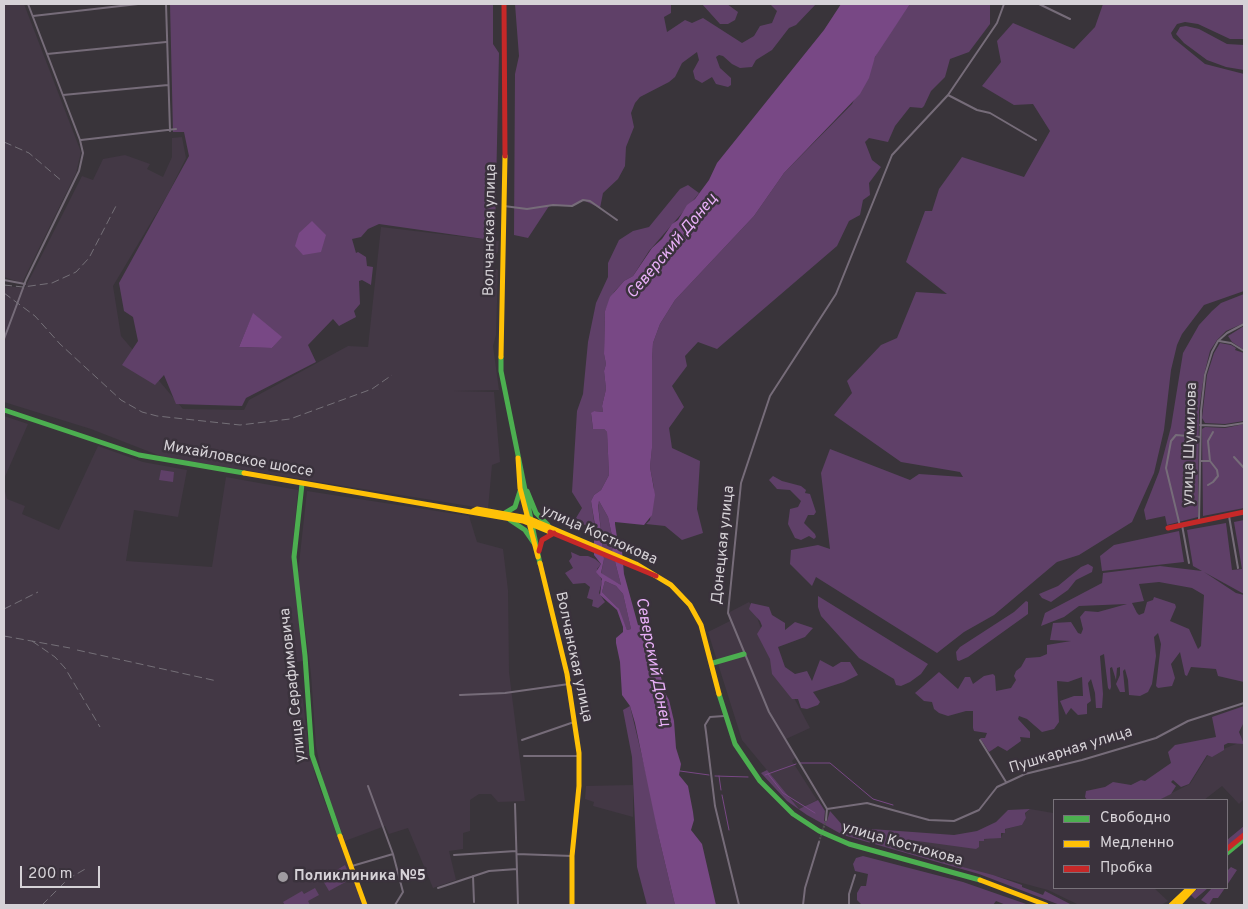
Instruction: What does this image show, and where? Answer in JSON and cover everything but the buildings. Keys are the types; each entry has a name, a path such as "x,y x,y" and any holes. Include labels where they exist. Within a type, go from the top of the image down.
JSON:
{"main road":[{"name":"Волчанская улица","path":"504,4 506,124 500,334 502,371 523,489 539,552 540,564"},
{"name":"Михайловское шоссе","path":"4,410 139,456 531,521"},
{"name":"улица Серафимовича","path":"302,484 294,557 305,660 312,754 319,781 366,905"},
{"path":"523,489 515,507 505,516 525,530 534,543"},
{"path":"523,489 536,513 556,532 542,540 539,552"},
{"path":"1168,528 1244,512"},
{"name":"Волчанская улица","path":"531,521 534,543 569,684 580,756 572,856 572,905"},
{"name":"улица Костюкова","path":"531,521 660,577 682,596 696,614 705,636 735,744 760,781 793,814 819,831 849,844 977,880 1046,905"},
{"path":"713,663 744,654"},
{"path":"1228,847 1244,837"},
{"path":"1228,852 1244,837"},
{"path":"1178,903 1188,889"},
{"path":"1171,905 1178,903 1193,889"}],"street":[{"path":"4,339 25,284 79,171 83,152 28,4"},
{"path":"33,16 138,4"},
{"path":"166,4 170,131"},
{"name":"Донецкая улица","path":"826,809 769,712 728,613 741,483 770,396 836,294 892,155 948,95 997,23 1004,4"},
{"path":"1039,4 1070,19"},
{"path":"47,54 167,42"},
{"path":"63,95 168,85"},
{"path":"948,95 977,110 990,114 1036,140"},
{"path":"80,140 176,129"},
{"path":"504,206 527,209 553,205 572,206 583,200 590,201 617,220"},
{"path":"4,280 25,284"},
{"name":"улица Шумилова","path":"1200,521 1200,424 1205,375 1212,352 1222,337 1244,324"},
{"path":"1227,333 1227,338 1231,343"},
{"path":"1222,337 1227,338"},
{"path":"1222,337 1224,341"},
{"path":"1217,344 1224,341 1244,351"},
{"path":"1200,424 1219,426 1244,423"},
{"path":"1208,485 1218,476 1217,470 1210,461 1208,441 1213,432"},
{"path":"1189,563 1166,468 1171,442 1176,435 1200,437"},
{"path":"1234,457 1244,468"},
{"path":"1200,461 1210,461"},
{"path":"1228,515 1238,568"},
{"path":"460,695 505,693 569,684"},
{"name":"Пушкарная улица","path":"826,809 867,803 929,820 954,821 979,810 992,791 1006,782 1039,770 1082,760 1156,738 1188,721 1244,703"},
{"path":"726,716 710,717 706,725 715,806 739,905"},
{"path":"522,740 575,722"},
{"path":"980,740 1006,782"},
{"path":"524,756 580,756"},
{"path":"368,786 393,854 403,892 395,905"},
{"path":"515,804 518,905"},
{"path":"826,809 826,820"},
{"path":"803,905 805,888 819,842"},
{"path":"454,856 516,852 572,856"},
{"path":"352,866 393,854"},
{"path":"438,888 489,871 517,869"},
{"path":"849,905 849,894 855,875"},
{"path":"473,876 474,902"}],"shaded area":[{"path":"4,4 24,4 81,152 76,173 22,283 4,277"},
{"path":"170,4 493,4 493,44 499,53 495,233 484,239 379,224 368,229 361,237 352,239 356,253 358,252 366,257 367,266 373,267 371,285 362,280 359,281 360,304 354,311 356,317 339,326 333,319 308,345 316,362 246,398 242,406 176,404 164,375 155,385 122,365 138,341 133,317 124,311 119,283 189,156 184,132 173,132","holes":["253,314 281,337 272,348 239,347"]},
{"path":"515,4 671,4 671,13 664,17 667,32 685,20 692,23 703,18 742,43 754,36 760,26 772,23 777,11 770,4 816,4 796,25 789,28 772,50 756,60 752,67 740,68 723,56 719,55 716,57 720,68 731,78 731,85 728,87 716,84 712,77 702,83 695,79 693,71 699,60 697,52 682,63 675,77 669,82 640,97 631,113 634,127 626,147 625,166 618,179 603,193 600,208 583,200 572,206 549,206 528,238 514,235 515,74 519,56"},
{"path":"702,4 727,4 738,12 735,20 728,24 720,24"},
{"path":"910,4 990,4 990,24 969,52 950,59 945,77 931,91 924,106 922,108 910,107 895,126 888,142 869,138 865,142 872,160 881,167 869,183 870,195 863,200 860,215 849,221 837,246 717,349 698,342 685,356 687,366 672,386 684,407 669,428 672,448 700,461 697,509 703,533 682,540 665,526 646,524 650,520 654,488 650,467 652,448 653,343 660,324 675,300 754,216 784,173 852,104 879,49"},
{"path":"1103,4 1244,4 1244,39 1230,39 1198,24 1185,22 1177,24 1171,33 1173,38 1205,64 1244,74 1244,291 1204,305 1182,334 1177,345 1171,370 1164,430 1154,473 1132,522 1079,555 1057,562 994,615 964,632 937,653 816,577 812,586 790,564 791,550 818,545 830,549 821,473 830,449 910,480 919,474 963,477 960,472 901,462 834,415 852,393 847,381 881,345 897,338 916,292 947,294 906,262 925,211 932,211 939,189 962,157 1024,177 1050,131 1033,104 1014,105 982,86 1001,62 997,41 1013,23 1074,49 1095,27"},
{"path":"1186,26 1199,29 1227,44 1244,45 1244,70 1226,67 1207,60 1184,43 1176,34 1180,27"},
{"path":"182,137 186,158 168,194 113,286 121,336 183,409 244,410 249,400 348,346 368,347 381,227 499,241 498,252 492,258 492,267 498,270 496,335 493,346 499,390 454,391 494,392 500,462 492,465 488,509 163,457 91,429 4,402 4,286 25,288 82,176 93,180 103,159 125,155 150,164 147,169 163,177 172,157 172,138"},
{"path":"688,185 699,193 649,251 633,276 624,281 614,292 605,311 604,354 606,364 604,371 606,389 602,406 603,412 594,411 591,414 593,429 604,429 607,432 609,475 601,490 594,495 591,501 596,534 576,518 582,508 572,492 577,411 583,394 588,342 596,303 608,277 608,263 619,240 633,231 649,227 680,189"},
{"path":"1244,294 1244,323 1226,331 1217,340 1210,351 1204,375 1199,411 1198,517 1167,525 1165,516 1146,520 1144,510 1159,472 1171,427 1183,353 1199,325 1212,311 1221,303"},
{"path":"1244,326 1244,350 1232,342 1228,336"},
{"path":"1220,343 1231,345 1236,348 1235,350 1244,353 1244,421 1225,424 1205,423 1202,418 1207,375 1214,353"},
{"path":"4,416 28,424 4,479"},
{"path":"1244,424 1244,508 1203,516 1202,429 1205,427 1225,428"},
{"path":"98,446 143,462 187,470 178,517 134,510 126,561 212,567 226,477 298,490 292,554 303,661 286,664 302,692 309,750 316,778 363,905 4,905 4,487 7,499 25,506 22,514 59,530"},
{"path":"161,470 174,472 173,482 159,480"},
{"path":"773,476 782,481 801,486 806,490 805,493 810,494 816,512 814,515 808,515 804,523 815,534 816,537 814,539 809,536 801,540 795,538 788,524 790,509 798,507 801,501 790,490 777,489 769,480"},
{"path":"307,491 469,516 477,542 503,549 508,590 509,672 525,801 498,802 491,794 479,794 470,800 470,831 463,833 463,849 449,851 456,880 433,888 408,828 389,834 385,826 345,841 323,782 316,746 311,674 298,573"},
{"path":"599,501 608,517 614,545 612,550 621,585 601,574 604,559"},
{"path":"1244,520 1244,594 1204,572 1236,593 1244,595 1244,682 1218,676 1216,669 1191,667 1187,676 1185,675 1180,652 1171,664 1175,678 1172,686 1158,688 1156,686 1161,644 1158,633 1154,637 1156,656 1152,684 1148,692 1140,696 1129,695 1125,669 1123,671 1125,692 1120,692 1116,684 1120,675 1120,667 1117,668 1116,680 1112,667 1110,668 1110,690 1108,688 1104,654 1100,656 1103,694 1102,708 1096,708 1095,693 1091,679 1088,683 1091,701 1087,704 1087,714 1078,715 1071,708 1066,715 1060,701 1074,696 1083,696 1082,677 1068,682 1057,681 1059,722 1054,729 1042,732 1027,719 1019,716 1018,719 1030,732 1030,738 1020,737 1021,741 1007,751 998,746 989,752 980,738 985,738 987,733 974,731 973,711 948,716 939,713 934,709 932,702 924,701 915,693 939,672 958,689 965,677 970,677 973,684 984,676 993,674 995,676 996,691 1011,688 1016,680 1014,676 1016,671 1021,667 1026,658 1040,657 1047,654 1047,645 1071,641 1050,640 1053,623 1071,622 1078,633 1081,634 1083,629 1080,617 1085,611 1098,612 1127,604 1079,606 1064,617 1041,626 1045,613 1102,583 1103,573 1160,566 1202,571 1193,566 1187,530 1226,523 1232,570 1242,569 1234,522","holes":["1159,582 1192,588 1204,595 1201,646 1198,649 1189,629 1170,621 1176,607 1175,604 1154,597 1153,600 1147,602 1144,613 1139,615 1132,603 1144,601 1139,584"]},
{"path":"1179,531 1184,562 1102,571 1100,556 1114,545"},
{"path":"571,552 580,556 588,556 601,564 597,569 602,581 599,593 605,602 598,608 592,606 593,600 587,598 590,587 585,583 573,584 565,573 573,568 569,561 572,557"},
{"path":"1088,564 1093,567 1092,572 1076,580 1068,590 1051,602 1042,598 1039,594 1058,586 1081,567"},
{"path":"605,581 616,586 623,594 631,629 627,630 617,607 602,592"},
{"path":"818,596 928,664 921,674 910,682 901,686 896,685 894,679 859,658 821,616 818,607"},
{"path":"1026,601 1028,602 1028,614 968,657 957,660 956,652 960,647 1014,612"},
{"path":"749,602 754,609 780,681 793,696 810,728 786,739 796,757 792,761 817,800 799,809 742,740 708,632 730,621 728,613"},
{"path":"751,603 769,607 772,615 785,623 785,630 795,622 813,628 805,637 778,647 785,667 795,674 807,671 812,681 820,660 833,667 841,662 850,662 858,675 844,682 813,692 820,702 818,705 807,709 801,708 798,699 792,699 772,674 770,659 757,634 762,626 749,609"},
{"path":"630,706 675,905 647,905 637,867 632,757 623,710"},
{"path":"1244,706 1244,722 1239,732 1244,744 1228,743 1224,745 1224,750 1212,757 1207,755 1189,784 1181,787 1173,780 1171,782 1176,786 1171,794 1161,799 1086,799 1085,797 1086,791 1105,787 1113,782 1131,785 1141,780 1145,781 1171,763 1168,752 1175,745 1216,737 1212,717"},
{"path":"1242,721 1244,721 1244,799 1239,804 1222,786 1205,799 1160,799 1190,784 1208,755 1236,744 1241,739"},
{"path":"767,770 799,809 818,800 825,811 824,821 827,821 830,811 844,827 954,835 977,831 996,822 1008,810 1030,809 1025,813 1026,818 1022,825 1005,829 1005,833 1001,833 1001,838 979,841 979,847 976,849 910,840 896,844 895,849 993,875 1043,895 1045,891 1072,905 1060,905 979,874 843,835 807,815 787,801 761,773"},
{"path":"633,785 633,817 593,806 594,802 585,799 586,786"},
{"path":"1030,809 1053,813 1053,889 1155,889 1168,901 1161,905 1079,905 1048,890 895,849 896,843 903,838 979,840 1001,837 1006,829 1022,825 1026,818 1026,813"},
{"path":"1244,826 1244,834 1228,846 1228,839"},
{"path":"863,856 963,882 1029,905 1006,905 996,901 993,905 862,905 857,900 857,893 861,886 866,886 868,874 855,871 853,864 856,858"},
{"path":"345,865 351,879 329,891 322,879"},
{"path":"1231,867 1237,870 1228,884 1228,870"},
{"path":"315,888 319,895 308,901 310,905 285,905 283,902 302,891 304,894"},
{"path":"1197,889 1207,889 1195,899 1191,895"},
{"path":"1211,889 1224,889 1218,898 1213,898 1209,905 1201,900"}],"water":[{"name":"Северский Донец","path":"841,4 910,4 875,57 869,78 860,94 784,173 754,216 675,300 660,324 653,343 652,360 652,448 650,467 655,495 652,515 644,525 615,522 618,544 622,551 624,574 638,625 649,628 653,639 664,691 669,700 674,721 676,748 681,764 679,775 688,786 694,820 691,830 702,844 716,905 675,905 635,723 630,706 622,695 616,638 623,632 623,627 617,610 600,595 602,579 596,572 601,564 594,555 594,541 597,537 591,501 594,495 601,490 609,475 607,432 604,429 593,429 591,413 594,411 603,412 602,406 606,389 604,371 606,364 604,354 605,311 610,297 624,281 633,276 652,248 662,239 672,224 678,220 687,205 695,199 709,180 717,163 824,30","holes":["599,501 608,517 614,545 612,550 621,585 601,573 604,559","605,581 616,586 623,594 631,629 627,630 619,609 602,592"]},
{"path":"312,221 326,235 321,252 303,255 295,246 299,233"},
{"path":"253,313 282,337 272,348 239,347"}],"waterway":[{"path":"800,763 830,763 873,799 893,805"},
{"path":"765,775 796,764"},
{"path":"680,771 709,775"},
{"path":"768,774 783,793 815,813"},
{"path":"715,776 748,777"},
{"path":"719,776 721,790"},
{"path":"722,795 729,830"}],"tunnel":[{"path":"819,842 826,820"}],"railway":[{"path":"4,142 29,153 63,182"},
{"path":"4,285 23,287 52,283 76,272 89,258 117,204"},
{"path":"4,293 35,316 60,344 121,400 142,412 157,416 240,425 290,419 372,389 392,375"},
{"path":"4,609 38,592"},
{"path":"4,636 70,648"},
{"path":"32,641 55,657 65,668 100,727"},
{"path":"77,650 217,681"},
{"path":"42,905 68,879 87,868"}],"traffic: fast":[{"path":"501,357 501,371 540,564"},
{"path":"4,410 139,455 244,473"},
{"path":"302,484 294,557 305,656 312,755 340,836"},
{"path":"505,513 515,507 520,491"},
{"path":"527,491 536,513 548,525"},
{"path":"510,520 525,530 534,543"},
{"path":"713,663 744,654"},
{"path":"719,694 735,744 760,781 793,814 819,831 849,844 980,880"},
{"path":"1228,852 1244,839"}],"traffic: slow":[{"path":"501,357 505,156"},
{"path":"518,458 520,488 538,557"},
{"path":"244,473 523,521 550,532"},
{"path":"473,511 477,509 528,518 636,564 671,585 690,605 701,625 719,694"},
{"path":"540,563 567,674 579,753 579,786 572,856 572,905"},
{"path":"340,836 365,905"},
{"path":"980,880 1046,905"},
{"path":"1171,905 1188,889"},
{"path":"1178,905 1193,889"}],"traffic: jam":[{"path":"504,4 505,156"},
{"path":"1168,528 1244,512"},
{"path":"550,532 656,576"},
{"path":"539,551 542,540 554,533"},
{"path":"1228,848 1244,835"}],"place":[{"name":"Поликлиника №5","path":"283,877"}]}
